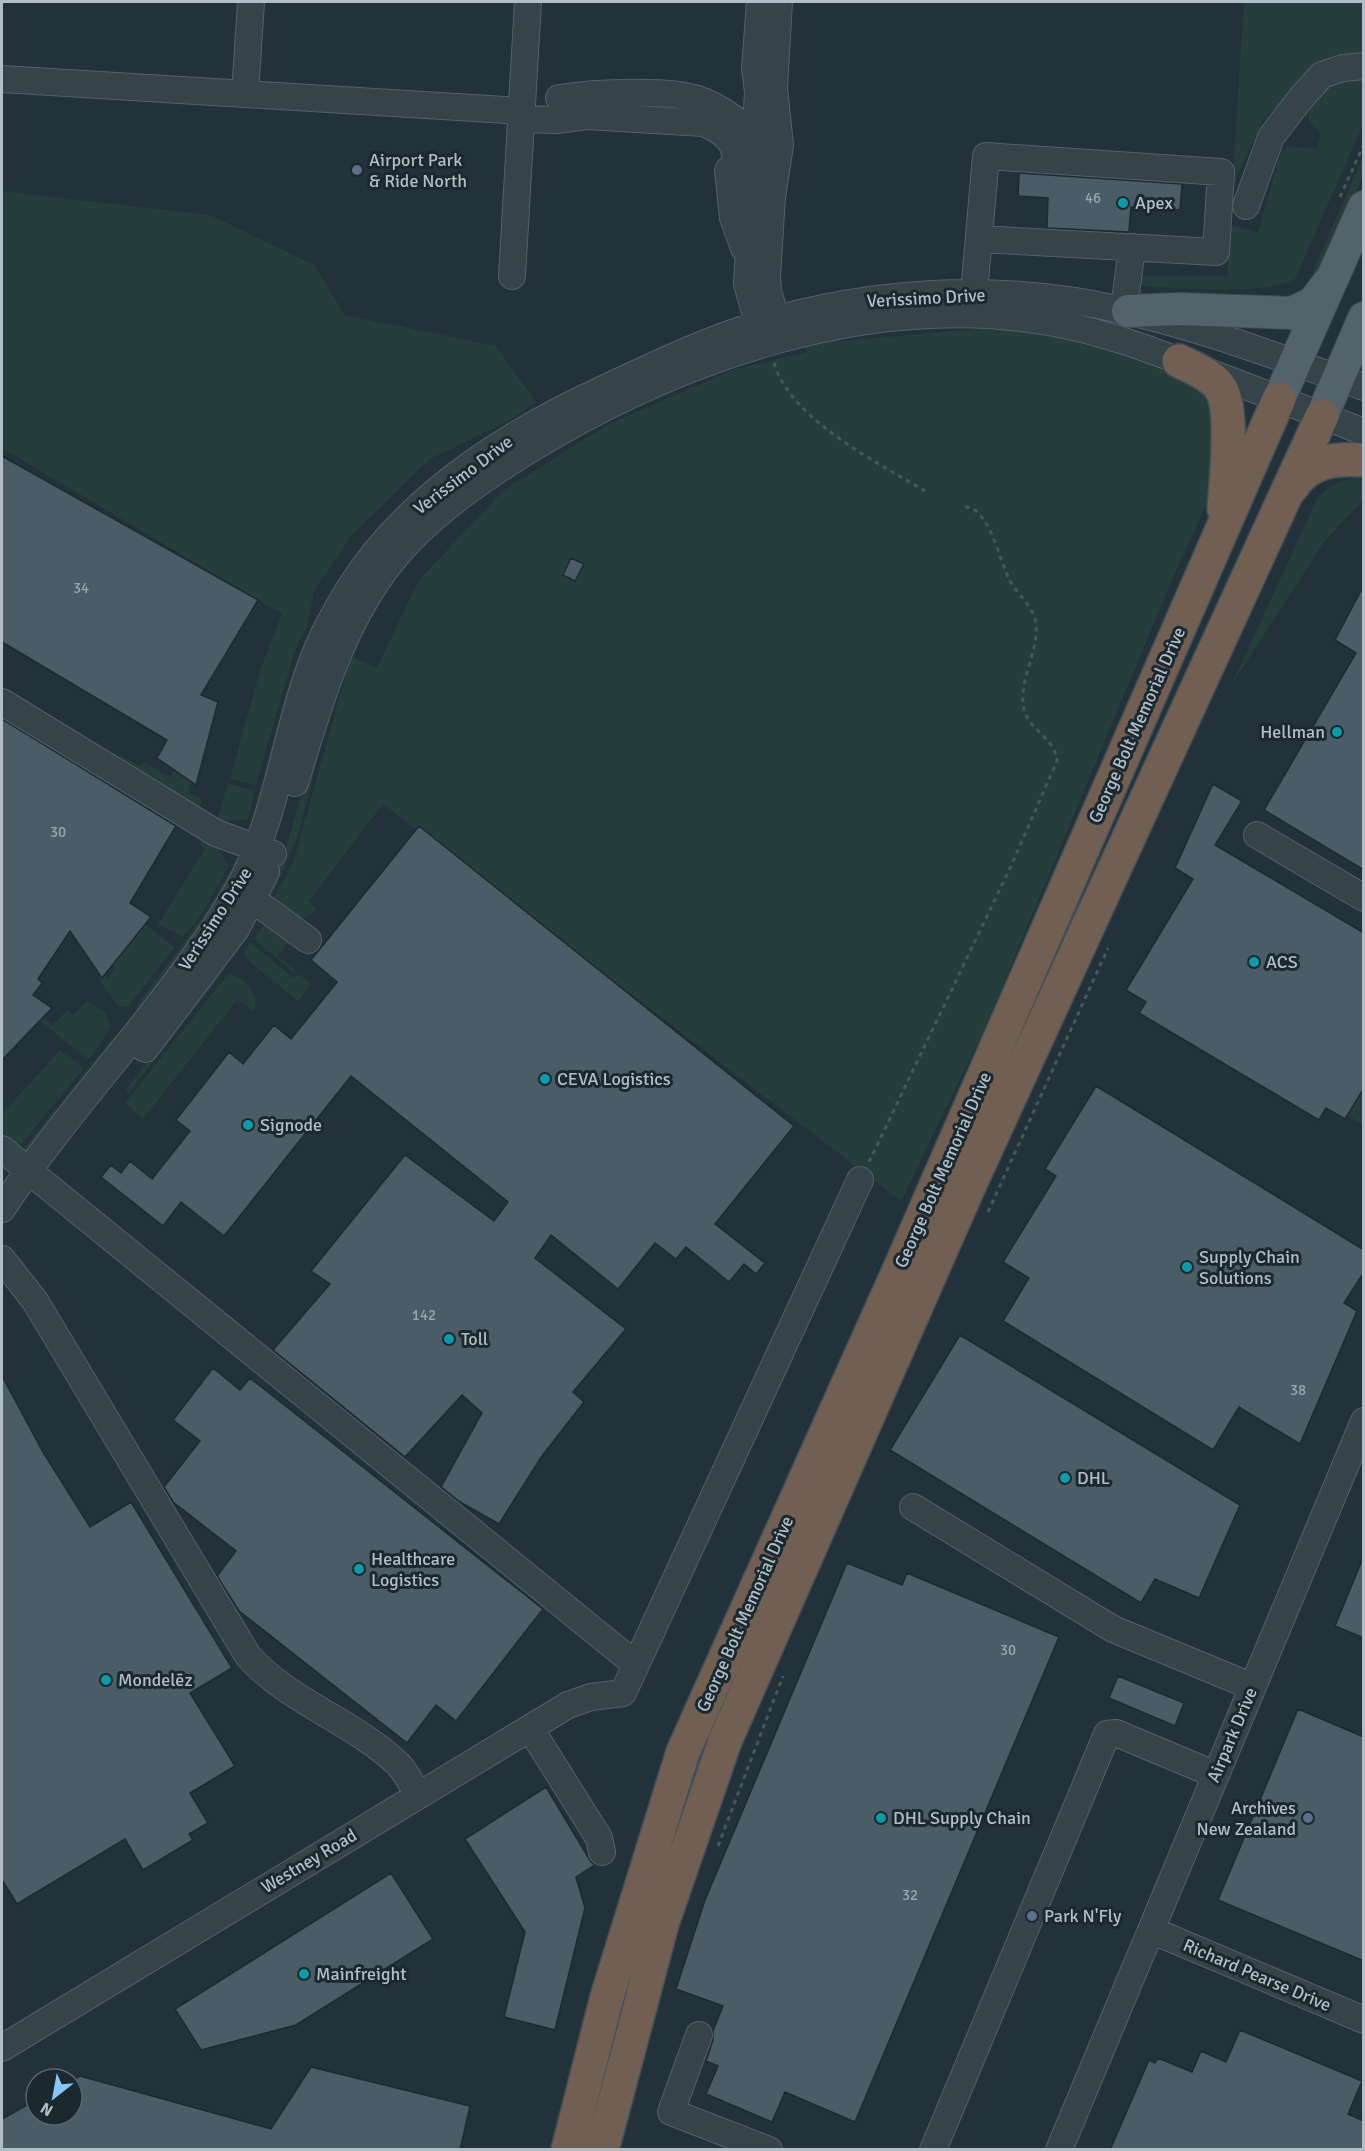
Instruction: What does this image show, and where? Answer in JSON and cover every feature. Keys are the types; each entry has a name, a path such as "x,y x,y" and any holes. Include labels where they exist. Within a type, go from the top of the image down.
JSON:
{"highway":[{"path":"1179,361 1214,382 1221,389 1227,407 1222,528"},
{"name":"George Bolt Memorial Drive","path":"568,2150 607,1997 683,1752 900,1268 1279,399"},
{"name":"George Bolt Memorial Drive","path":"602,2150 662,1924 725,1742 970,1184 1290,491 1322,416"},
{"path":"1290,491 1305,470 1323,462 1364,460"}],"main road":[{"name":"George Bolt Memorial Drive","path":"1279,399 1364,207"},
{"path":"1126,310 1180,309 1292,313 1312,303 1329,282"},
{"name":"George Bolt Memorial Drive","path":"1322,416 1351,383 1364,318"}],"street":[{"path":"245,94 251,2"},
{"path":"512,276 528,2"},
{"path":"760,2 755,68 768,142"},
{"path":"758,92 765,70 769,2"},
{"path":"770,335 767,277 772,197 768,142 779,2"},
{"path":"770,335 748,292 748,263 788,2"},
{"path":"1246,206 1271,137 1301,98 1322,75 1343,68 1364,66"},
{"path":"2,79 522,109 557,109 599,92 690,97 703,100 768,142"},
{"path":"557,109 585,127 699,134 710,137 721,146 727,157 728,192 748,263"},
{"path":"974,293 986,156 1221,172 1216,252 980,239"},
{"path":"1126,310 1132,247"},
{"name":"Verissimo Drive","path":"770,335 886,297 974,293 1052,298 1126,310 1196,330 1351,383"},
{"name":"Verissimo Drive","path":"3,1210 205,972 236,929 252,900 311,663 323,637 363,568 412,513 500,444 554,412 689,350 873,320 909,316 983,315 1048,322 1101,333 1364,432"},
{"path":"2,702 216,833 265,852"},
{"path":"1257,835 1364,898"},
{"name":"Verissimo Drive","path":"33,1175 206,939 265,852"},
{"path":"252,900 308,940"},
{"path":"2,1149 635,1664 860,1180"},
{"path":"2,1259 35,1301 248,1656 264,1675 375,1746 400,1765 418,1795"},
{"name":"Airpark Drive","path":"1059,2150 1364,1420"},
{"path":"913,1507 1113,1629 1252,1687"},
{"name":"Westney Road","path":"2,2048 568,1705 591,1697 623,1693 635,1664"},
{"path":"530,1728 599,1838 602,1851"},
{"path":"933,2150 1107,1734 1116,1733 1216,1775"},
{"name":"Richard Pearse Drive","path":"1152,1930 1364,2020"},
{"path":"699,2035 671,2112 769,2150"}],"path":[{"path":"770,335 777,372 797,402 842,441 925,491"},
{"path":"860,1180 1011,866 1057,761 1056,749 1029,721 1022,701 1035,639 1035,620 1006,574 988,526 974,510 964,507"},
{"path":"983,1221 1110,943"},
{"path":"715,1854 784,1674"}],"green space":[{"path":"1244,2 1363,2 1363,56 1319,66 1262,121 1232,188"},
{"path":"1363,72 1363,125 1295,279 1279,285 1240,289 1137,286 1139,276 1227,276 1230,225 1258,233 1281,152 1288,146 1317,149 1321,134 1309,122 1308,103 1340,76"},
{"path":"1363,157 1363,176 1310,294 1287,298 1307,285"},
{"path":"2,191 210,215 314,265 345,315 496,346 536,402 507,422 430,459 352,535 314,591 307,626 294,653 256,785 230,779 260,670 282,614 2,448"},
{"path":"1028,325 1116,345 1182,375 1219,410 1212,492 1175,573 984,1030 901,1201 383,804 309,901 316,909 307,918 299,918 273,899 293,863 351,656 377,668 418,581 504,490 609,424 735,369 807,352 803,344"},
{"path":"1363,478 1363,500 1324,542 1231,686 1317,499 1338,483"},
{"path":"307,637 311,639 258,820 252,820 286,693"},
{"path":"314,748 320,749 298,836 271,898 267,893 283,859"},
{"path":"120,755 140,766 144,762 170,777 175,770 191,780 188,792 202,799 200,807 119,760"},
{"path":"228,783 255,791 248,819 221,822 218,816"},
{"path":"202,837 215,845 229,865 200,917 183,937 158,924 205,849 199,844"},
{"path":"232,868 237,876 140,1010 134,1009 203,917"},
{"path":"267,920 292,937 278,956 295,970 294,973 254,939"},
{"path":"142,922 175,947 128,1007 118,1006 98,979 102,972 108,980 116,967 110,963"},
{"path":"250,942 293,978 299,974 311,984 298,1001 250,962 244,952"},
{"path":"228,974 240,979 250,987 255,998 254,1011 237,1000 143,1119 125,1103"},
{"path":"214,975 221,975 127,1095 126,1089"},
{"path":"87,1000 105,1013 111,1027 89,1060 41,1022 44,1018 53,1025 67,1010 73,1016"},
{"path":"117,1033 117,1039 28,1152 23,1149"},
{"path":"60,1050 84,1068 19,1147 2,1136 2,1114"},
{"path":"1363,1088 1363,1125 1347,1115"}],"building":[{"name":"Apex","path":"1019,173 1182,184 1180,210 1131,207 1129,232 1047,228 1048,198 1018,196"},
{"path":"2,456 258,600 201,695 218,702 196,785 157,758 167,740 2,642"},
{"path":"571,558 584,564 575,581 563,575"},
{"name":"Hellman","path":"1364,585 1364,870 1264,810 1356,653 1335,640"},
{"path":"2,719 176,826 130,903 151,917 102,978 70,931 38,979 42,983 33,995 52,1008 2,1060"},
{"name":"ACS","path":"1213,784 1242,801 1215,845 1364,933 1364,1088 1345,1119 1326,1108 1319,1120 1139,1013 1146,1002 1126,990 1193,879 1175,868"},
{"path":"419,826 794,1126 715,1224 765,1263 756,1274 744,1264 729,1282 686,1247 676,1259 655,1243 618,1289 551,1235 535,1258 626,1329 573,1392 584,1402 542,1456 499,1524 460,1502 441,1487 482,1413 462,1395 405,1457 273,1350 330,1284 311,1271 405,1155 494,1221 508,1202 351,1076 224,1236 181,1202 163,1226 101,1177 111,1165 121,1173 130,1161 152,1179 190,1131 176,1120 229,1052 243,1064 274,1025 291,1039 337,982 311,960"},
{"name":"Supply Chain Solutions","path":"1096,1086 1364,1250 1364,1272 1344,1303 1357,1311 1300,1444 1239,1407 1213,1450 1003,1321 1029,1278 1003,1262 1056,1176 1045,1169"},
{"name":"DHL","path":"960,1335 1240,1505 1199,1598 1155,1579 1141,1603 890,1450"},
{"name":"Healthcare Logistics","path":"213,1368 240,1390 250,1378 543,1609 456,1721 436,1705 407,1743 239,1611 217,1576 236,1551 173,1502 164,1487 200,1441 173,1420"},
{"name":"Mondelēz","path":"2,1376 43,1452 90,1527 131,1502 232,1668 190,1693 235,1766 190,1793 208,1823 189,1834 193,1840 143,1870 125,1839 17,1904 2,1880"},
{"path":"1364,1558 1364,1638 1335,1626"},
{"name":"DHL Supply Chain","path":"847,1563 902,1585 907,1573 1059,1637 855,2122 785,2092 772,2122 706,2094 718,2066 706,2061 713,2040 713,2031 723,2006 676,1989 705,1900"},
{"path":"1118,1676 1184,1703 1175,1726 1109,1698"},
{"name":"Archives New Zealand","path":"1298,1709 1364,1737 1364,1961 1218,1900"},
{"path":"546,1787 595,1865 576,1877 585,1908 555,2030 504,2017 525,1932 465,1839"},
{"name":"Mainfreight","path":"391,1873 433,1939 296,2025 201,2050 175,2009"},
{"path":"1240,2030 1362,2081 1348,2114 1364,2121 1364,2150 1110,2150 1149,2060 1155,2063 1158,2058 1192,2072 1201,2051 1226,2062"},
{"path":"311,2067 470,2106 460,2150 2,2150 2,2119 24,2107 24,2127 84,2127 84,2077 271,2129"}],"place":[{"name":"Airport Park & Ride North","path":"357,170"},
{"name":"Apex","path":"1123,203"},
{"name":"Hellman","path":"1337,732"},
{"name":"ACS","path":"1254,962"},
{"name":"CEVA Logistics","path":"545,1079"},
{"name":"Signode","path":"248,1125"},
{"name":"Supply Chain Solutions","path":"1187,1267"},
{"name":"Toll","path":"449,1339"},
{"name":"DHL","path":"1065,1478"},
{"name":"Healthcare Logistics","path":"359,1569"},
{"name":"Mondelēz","path":"106,1680"},
{"name":"DHL Supply Chain","path":"881,1818"},
{"name":"Archives New Zealand","path":"1308,1818"},
{"name":"Park N'Fly","path":"1032,1916"},
{"name":"Mainfreight","path":"304,1974"}]}
